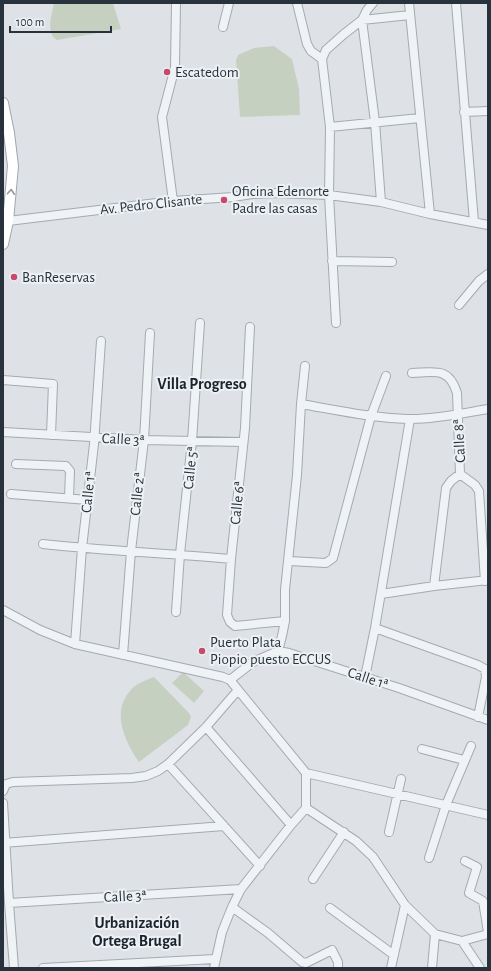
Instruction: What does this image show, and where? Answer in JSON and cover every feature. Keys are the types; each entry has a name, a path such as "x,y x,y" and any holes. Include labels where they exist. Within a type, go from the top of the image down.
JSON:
{"main road":[{"path":"3,103 9,133 12,166 3,244"}],"street":[{"path":"173,201 162,117 175,67 176,3"},
{"path":"223,27 229,3"},
{"path":"297,3 307,44 311,51 322,59"},
{"path":"373,3 366,6 362,20 375,122 381,202"},
{"path":"409,3 430,214"},
{"path":"456,3 474,222"},
{"path":"336,323 328,195 330,127 322,59 326,50 362,20 410,16"},
{"path":"464,112 488,111"},
{"path":"330,127 420,118"},
{"name":"Av. Pedro Clisante","path":"5,222 173,201 233,197 252,194 328,195 381,202 430,214 488,225"},
{"path":"332,261 392,262"},
{"path":"459,305 479,281 488,274"},
{"name":"Calle 5ª","path":"176,612 180,554 192,442 200,323"},
{"name":"Calle 6ª","path":"250,327 243,442 227,615 230,622 235,626 285,621"},
{"name":"Calle 2ª","path":"123,655 131,551 144,440 150,334"},
{"name":"Calle 1ª","path":"75,644 82,548 94,438 101,341"},
{"path":"230,680 253,662 278,651 282,636 285,621 285,590 297,475 301,404 305,366"},
{"name":"Calle 8ª","path":"412,373 437,372 444,374 450,378 457,393 460,474 451,480 446,488 434,586"},
{"path":"289,561 326,563 333,558 370,416 386,376"},
{"path":"3,380 53,384 51,435"},
{"path":"301,404 370,416 410,419 457,415 488,409"},
{"path":"365,677 381,594 410,419"},
{"name":"Calle 3ª","path":"3,432 94,438 192,442 243,442"},
{"path":"16,464 66,466 70,471 69,498"},
{"path":"381,594 486,580 479,491 475,485 460,474"},
{"path":"11,494 88,500"},
{"path":"43,544 231,559"},
{"path":"3,610 40,630 75,644 223,677 230,680 306,773 488,815"},
{"path":"375,628 478,665 485,669 486,676 478,716"},
{"name":"Calle 1ª","path":"278,651 290,653 365,677 488,720"},
{"path":"4,787 13,782 132,778 146,776 158,771 168,764 206,727 238,690"},
{"path":"206,727 291,825"},
{"path":"429,858 446,805 471,746"},
{"path":"422,749 464,760"},
{"path":"168,764 260,866"},
{"path":"214,968 222,932 241,889 306,808 306,773"},
{"path":"389,832 401,779"},
{"path":"3,803 4,843 14,968"},
{"path":"306,808 344,832 373,857 405,905 435,934 462,941 488,933 483,902 469,893 478,867 465,861"},
{"path":"4,843 224,826"},
{"path":"313,879 344,832"},
{"name":"Calle 3ª","path":"9,903 241,889"},
{"path":"391,968 405,905"},
{"path":"232,907 268,933 304,963 332,950 338,962 338,968"},
{"path":"330,908 394,955"},
{"path":"432,968 435,934"},
{"path":"462,941 480,968"},
{"path":"43,968 86,967 215,959"}],"green space":[{"path":"54,3 113,3 121,29 57,40 53,37 50,29"},
{"path":"274,46 292,59 299,89 300,115 240,117 236,60 238,55 254,48"},
{"path":"183,672 204,691 194,703 172,683"},
{"path":"154,677 189,713 191,717 188,725 139,762 129,745 122,727 121,708 124,699 135,686"}],"place":[{"name":"Escatedom","path":"167,72"},
{"name":"Oficina Edenorte Padre las casas","path":"224,200"},
{"name":"BanReservas","path":"14,277"},
{"name":"Puerto Plata Piopio puesto ECCUS","path":"202,651"}],"district":[{"name":"Villa Progreso","path":"202,383"},
{"name":"Urbanización Ortega Brugal","path":"137,931"}]}
